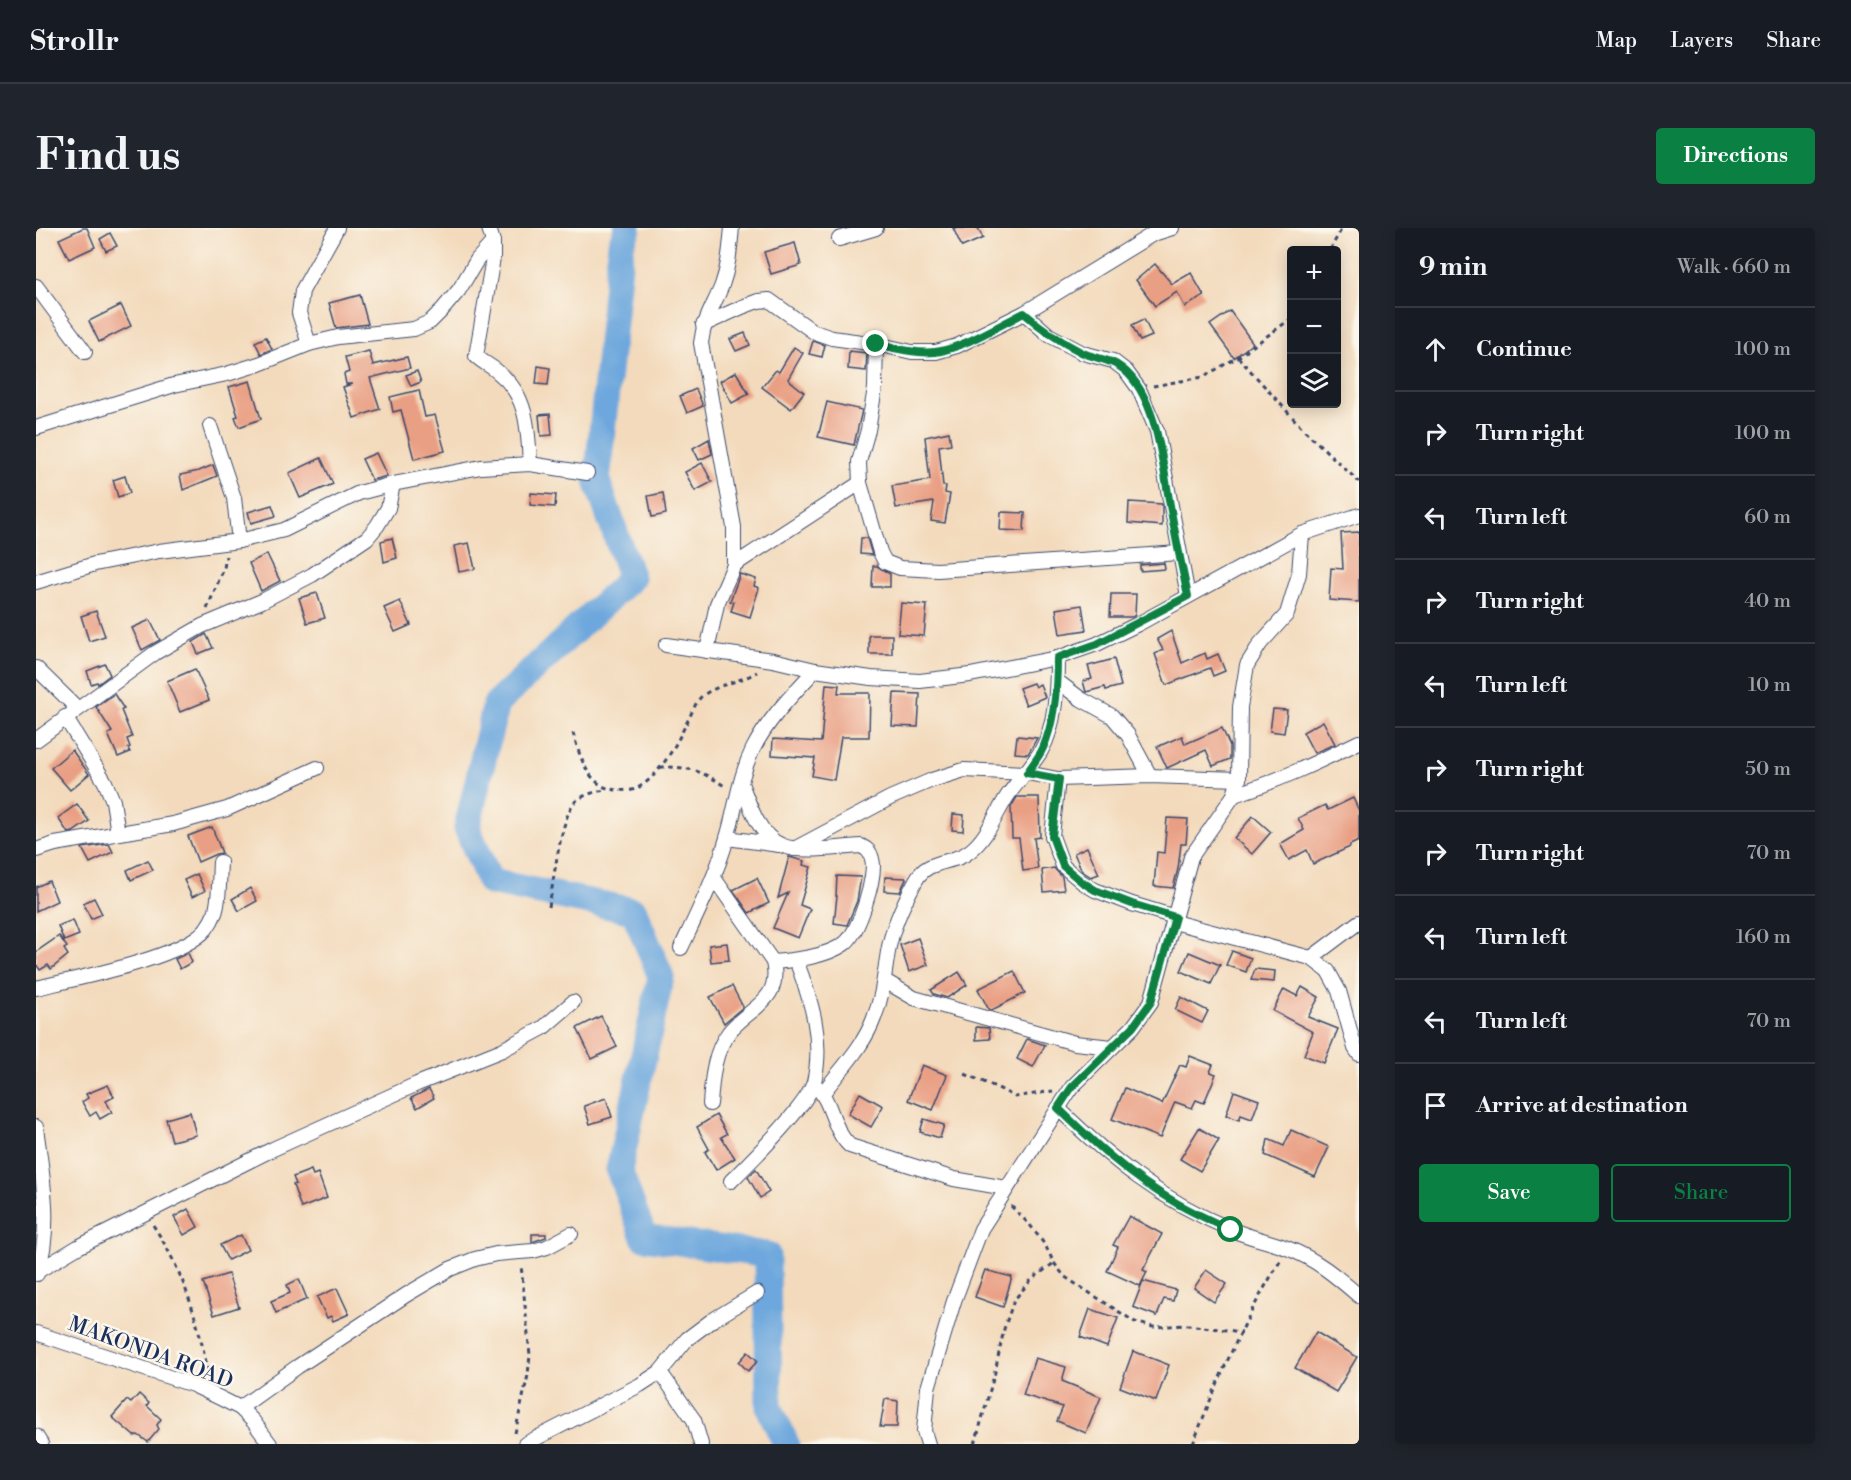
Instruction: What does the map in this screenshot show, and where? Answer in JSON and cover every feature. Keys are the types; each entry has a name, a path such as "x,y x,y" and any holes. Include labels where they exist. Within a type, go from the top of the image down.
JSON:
{"street":[{"path":"309,344 299,313 302,291 337,228"},
{"path":"489,228 493,242 493,258 476,356 513,386 524,407 530,464"},
{"path":"707,651 717,604 734,565 734,527 700,343 703,325 729,264 732,228"},
{"path":"839,239 876,228"},
{"path":"703,325 742,306 769,300 814,333 912,352 936,352 957,346 1024,313 1151,231 1172,228"},
{"path":"36,428 174,385 248,368 309,344 338,337 414,329 430,322 459,290 477,260 493,242"},
{"path":"36,286 85,352"},
{"path":"1024,313 1049,335 1083,353 1113,361 1126,371 1139,389 1157,431 1188,596"},
{"path":"876,344 875,388 868,430 859,462 860,483 885,562 900,568 938,570 1179,553"},
{"path":"210,426 234,498 233,542"},
{"path":"36,582 95,564 159,551 233,542 284,530 359,493 393,484 481,468 530,464 586,473"},
{"path":"734,565 860,483"},
{"path":"36,740 155,653 202,626 262,601 312,575 367,538 388,508 393,484"},
{"path":"666,645 773,660 815,670 872,678 920,681 970,675 1057,658 1097,644 1302,534 1359,514"},
{"path":"928,1444 924,1431 928,1388 954,1301 981,1229 1072,1087 1133,1027 1151,1002 1191,857 1234,795 1239,779 1240,707 1247,665 1260,644 1287,614 1299,574 1302,534"},
{"path":"731,1181 864,1038 874,1020 885,981 893,931 917,878 924,869 959,857 976,846 1009,794 1027,773 1042,749 1053,717 1057,658"},
{"path":"36,668 77,708"},
{"path":"681,948 714,878 739,789 753,749 784,703 815,670"},
{"path":"1057,681 1081,699 1112,716 1128,735 1150,776"},
{"path":"65,717 105,782 113,801 118,833"},
{"path":"1234,795 1305,769 1359,742"},
{"path":"36,850 55,844 173,824 227,809 317,768"},
{"path":"794,849 890,798 964,770 1027,773 1059,779 1150,776 1239,779"},
{"path":"1059,779 1052,836 1063,866 1095,890 1132,904 1175,919 1311,958 1328,971 1339,991 1359,1054"},
{"path":"739,789 764,831 779,845"},
{"path":"727,837 794,849 861,846 869,850 873,861 864,912 853,936 845,944 831,950 796,960 773,962"},
{"path":"36,988 117,969 166,952 193,939 205,930 216,911 220,862"},
{"path":"710,1104 713,1071 720,1048 729,1032 764,1001 772,989 776,975 773,962 714,878"},
{"path":"1311,958 1359,922"},
{"path":"796,960 812,1003 819,1038 818,1088 842,1138 850,1146 954,1179 1004,1192"},
{"path":"885,981 914,998 1075,1043 1112,1047"},
{"path":"37,1273 78,1247 195,1187 347,1114 502,1050 543,1028 573,1002"},
{"path":"1058,1108 1098,1148 1173,1202 1231,1230 1288,1248 1328,1268 1359,1296"},
{"path":"36,1127 45,1215 43,1249 37,1273"},
{"path":"240,1408 297,1367 406,1295 450,1269 475,1259 534,1251 571,1234"},
{"path":"525,1444 640,1385 660,1372 687,1339 711,1321 757,1293"},
{"name":"MAKONDA ROAD","path":"36,1333 193,1385 213,1394 240,1408 270,1444"},
{"path":"660,1372 694,1420 701,1444"},
{"path":"36,1436 41,1444"}],"path":[{"path":"1332,246 1342,228"},
{"path":"1139,389 1203,377 1238,357 1287,322"},
{"path":"1238,357 1304,430 1359,482"},
{"path":"202,626 209,600 233,542"},
{"path":"549,907 565,819 575,802 597,790 631,791 645,783 675,748 700,698 712,690 746,679 773,660"},
{"path":"573,733 583,767 609,790"},
{"path":"660,767 685,767 739,789"},
{"path":"965,1074 1015,1097 1072,1087"},
{"path":"1004,1192 1045,1245 1053,1263 1065,1277 1135,1322 1153,1327 1188,1325 1242,1332"},
{"path":"145,1213 166,1245 181,1275 195,1313 213,1394"},
{"path":"1193,1444 1212,1394 1242,1332 1266,1284 1288,1248"},
{"path":"513,1444 530,1355 519,1252"},
{"path":"975,1444 1004,1329 1014,1299 1032,1279 1053,1263"}],"building":[{"path":"87,228 95,247 69,259 59,239"},
{"path":"953,228 978,228 983,238 962,247"},
{"path":"110,233 117,246 106,251 100,239"},
{"path":"795,243 801,265 771,274 764,252"},
{"path":"1155,264 1172,284 1191,273 1204,296 1185,307 1177,292 1155,306 1136,280"},
{"path":"360,295 368,324 336,328 329,303"},
{"path":"121,305 131,326 99,342 89,321"},
{"path":"1230,311 1253,343 1234,358 1210,325"},
{"path":"1144,319 1152,336 1140,341 1132,325"},
{"path":"745,333 750,345 736,351 730,339"},
{"path":"266,337 272,349 261,354 255,342"},
{"path":"813,341 825,345 822,357 809,354"},
{"path":"794,347 803,353 788,379 804,392 791,409 762,387 776,370 779,372"},
{"path":"369,351 373,365 407,357 410,368 370,378 380,409 354,418 343,387 352,384 346,384 344,374 349,372 345,357"},
{"path":"849,351 867,353 866,371 848,369"},
{"path":"538,366 550,368 548,385 536,384"},
{"path":"417,371 421,382 411,386 406,375"},
{"path":"736,372 749,394 732,403 720,381"},
{"path":"250,381 261,419 239,427 229,387"},
{"path":"696,389 703,406 687,413 680,396"},
{"path":"419,390 425,417 435,415 445,451 414,459 401,410 393,412 390,397"},
{"path":"827,402 862,410 854,445 818,437"},
{"path":"550,414 552,435 541,436 539,415"},
{"path":"949,432 951,444 939,446 943,486 946,486 945,493 950,494 945,523 931,521 934,502 896,508 892,486 930,480 925,437"},
{"path":"709,439 712,454 699,460 693,448"},
{"path":"376,453 387,476 372,480 362,459"},
{"path":"321,458 333,484 300,498 289,473"},
{"path":"702,463 712,482 695,491 685,472"},
{"path":"213,465 217,476 183,490 180,475"},
{"path":"125,476 130,493 118,497 113,480"},
{"path":"531,493 556,495 555,507 530,505"},
{"path":"663,493 666,514 652,517 648,496"},
{"path":"1129,502 1162,504 1162,526 1128,523"},
{"path":"272,505 276,516 251,523 248,512"},
{"path":"1001,512 1025,513 1024,531 1000,530"},
{"path":"1359,532 1359,602 1329,600 1331,568 1343,569 1341,533"},
{"path":"392,538 397,558 384,562 381,541"},
{"path":"861,538 867,538 872,555 860,554"},
{"path":"469,543 475,569 459,572 454,546"},
{"path":"267,554 280,581 261,591 249,563"},
{"path":"1164,563 1165,569 1140,571 1140,565"},
{"path":"873,566 890,574 890,587 872,587"},
{"path":"740,574 756,579 754,586 759,588 750,617 731,611 734,602 730,601"},
{"path":"317,593 325,618 307,623 299,598"},
{"path":"1111,594 1136,594 1135,615 1110,617"},
{"path":"400,601 411,625 395,632 384,608"},
{"path":"901,603 927,605 924,636 898,634"},
{"path":"1082,605 1086,630 1060,634 1056,609"},
{"path":"96,611 105,636 89,641 81,616"},
{"path":"150,620 160,640 142,650 132,628"},
{"path":"1171,631 1182,663 1205,653 1207,659 1218,654 1225,671 1213,676 1210,668 1166,685 1155,654 1163,650 1157,639"},
{"path":"206,634 213,648 198,654 193,642"},
{"path":"869,635 892,635 892,654 869,654"},
{"path":"1114,659 1121,686 1086,692 1083,681 1092,679 1088,666"},
{"path":"105,664 110,675 98,684 97,682 91,684 87,671"},
{"path":"195,669 209,700 180,712 167,681"},
{"path":"1033,683 1035,687 1040,684 1045,697 1026,705 1019,688"},
{"path":"826,684 839,685 838,693 870,693 869,737 841,737 834,780 812,776 815,758 772,755 773,739 821,742"},
{"path":"894,693 920,694 918,727 892,726"},
{"path":"114,694 124,709 121,710 132,737 127,739 130,752 118,757 108,734 112,732 96,707"},
{"path":"1273,709 1287,710 1284,733 1270,731"},
{"path":"1323,721 1335,744 1314,753 1303,732"},
{"path":"1222,728 1230,746 1230,759 1213,766 1206,750 1167,768 1157,747 1182,736 1185,744"},
{"path":"1017,736 1037,738 1028,754 1015,753"},
{"path":"72,750 89,774 70,790 51,768"},
{"path":"1017,797 1039,797 1040,837 1034,838 1038,869 1023,871 1019,838 1012,838 1011,807"},
{"path":"1353,798 1359,811 1359,841 1313,864 1307,850 1289,860 1280,844 1304,830 1298,818 1325,805 1328,810"},
{"path":"77,804 89,821 68,833 58,818"},
{"path":"953,814 964,815 963,831 952,830"},
{"path":"1253,816 1271,832 1252,854 1234,838"},
{"path":"1167,818 1188,819 1186,844 1181,844 1173,888 1154,886 1157,852 1164,853"},
{"path":"212,827 222,853 198,862 188,836"},
{"path":"109,844 113,852 90,863 82,848"},
{"path":"1087,847 1099,874 1091,877 1082,871 1074,853"},
{"path":"789,857 804,861 803,865 811,867 800,905 810,909 798,938 773,928 788,893 778,898"},
{"path":"148,860 153,870 131,880 127,870"},
{"path":"1054,868 1062,877 1064,890 1044,892 1042,870"},
{"path":"197,874 205,891 192,897 184,880"},
{"path":"837,876 861,877 857,901 847,925 834,923"},
{"path":"885,877 906,878 900,892 884,891"},
{"path":"757,878 769,903 749,913 733,890"},
{"path":"49,881 57,901 36,911 36,887"},
{"path":"250,888 257,901 239,911 232,899"},
{"path":"94,898 102,914 91,919 83,903"},
{"path":"73,920 79,935 64,941 58,926"},
{"path":"59,936 67,947 64,949 68,955 51,969 48,965 40,970 36,964 36,952"},
{"path":"918,938 928,965 909,972 900,945"},
{"path":"727,943 729,960 711,962 709,945"},
{"path":"1232,951 1251,958 1246,972 1226,965"},
{"path":"1189,952 1220,965 1211,984 1181,971"},
{"path":"188,953 192,962 180,969 175,959"},
{"path":"1255,969 1275,971 1274,982 1251,980"},
{"path":"1014,971 1025,993 989,1010 978,989"},
{"path":"959,972 967,985 947,998 934,994 931,990"},
{"path":"732,986 743,1007 724,1023 710,997"},
{"path":"1302,987 1319,997 1308,1017 1338,1029 1324,1063 1304,1055 1313,1032 1273,1011 1284,989 1297,996"},
{"path":"1181,997 1208,1011 1202,1023 1175,1010"},
{"path":"601,1016 617,1047 592,1059 577,1028"},
{"path":"976,1027 989,1028 990,1039 976,1040"},
{"path":"1027,1039 1045,1045 1033,1067 1017,1059"},
{"path":"1190,1056 1213,1065 1210,1072 1216,1074 1204,1103 1196,1100 1192,1108 1175,1102 1160,1138 1112,1119 1125,1088 1162,1104 1180,1065 1186,1067"},
{"path":"922,1065 947,1075 933,1110 908,1100"},
{"path":"108,1085 114,1097 106,1101 112,1112 100,1119 96,1112 90,1116 82,1102 88,1098 86,1094"},
{"path":"429,1089 434,1098 417,1108 411,1098"},
{"path":"1234,1091 1259,1100 1252,1119 1241,1115 1239,1120 1226,1115"},
{"path":"860,1093 883,1106 871,1127 848,1114"},
{"path":"606,1098 612,1117 590,1124 584,1106"},
{"path":"190,1112 196,1135 172,1141 166,1119"},
{"path":"716,1115 727,1134 721,1137 735,1158 716,1170 705,1152 709,1149 697,1127"},
{"path":"924,1119 944,1125 940,1138 920,1132"},
{"path":"1199,1128 1219,1140 1200,1171 1180,1159"},
{"path":"1291,1130 1329,1147 1315,1177 1265,1155 1268,1139 1284,1146"},
{"path":"756,1169 769,1192 760,1198 748,1177"},
{"path":"311,1170 313,1175 318,1173 327,1198 301,1208 293,1185 296,1184 293,1177"},
{"path":"188,1209 198,1227 184,1235 174,1217"},
{"path":"1129,1216 1162,1234 1143,1270 1147,1272 1140,1286 1107,1271 1118,1247 1113,1245"},
{"path":"532,1234 546,1234 546,1237 532,1242"},
{"path":"241,1235 248,1250 228,1260 220,1245"},
{"path":"985,1270 1012,1277 1003,1307 975,1297"},
{"path":"1206,1270 1227,1284 1214,1302 1194,1288"},
{"path":"228,1274 239,1307 214,1315 203,1282"},
{"path":"299,1279 307,1299 276,1313 271,1301 290,1293 287,1285"},
{"path":"1143,1281 1176,1290 1173,1301 1164,1299 1157,1316 1133,1307"},
{"path":"337,1288 349,1314 333,1321 331,1316 327,1318 317,1297"},
{"path":"1090,1309 1118,1318 1107,1347 1080,1337"},
{"path":"1316,1332 1357,1357 1336,1392 1295,1368"},
{"path":"1133,1351 1169,1365 1156,1401 1120,1387"},
{"path":"748,1352 758,1361 748,1371 739,1362"},
{"path":"1035,1358 1066,1367 1062,1381 1101,1397 1086,1433 1057,1421 1063,1407 1023,1395"},
{"path":"139,1394 149,1403 147,1406 161,1419 157,1425 159,1429 148,1442 138,1435 134,1436 112,1417 127,1400 131,1403"},
{"path":"885,1399 898,1401 897,1427 880,1427"}],"waterway":[{"path":"628,228 621,244 597,481 631,578 496,704 467,828 490,882 634,911 661,977 619,1170 644,1237 767,1255 769,1407 786,1444"}],"route":[{"path":"876,344 912,352 936,352 957,346 1024,313 1049,335 1083,353 1113,361 1126,371 1139,389 1157,431 1188,596 1097,644 1057,658 1053,717 1042,749 1027,773 1059,779 1052,836 1063,866 1095,890 1175,917 1151,1002 1133,1027 1072,1087 1058,1108 1098,1148 1131,1173 1173,1202 1231,1230"}]}
